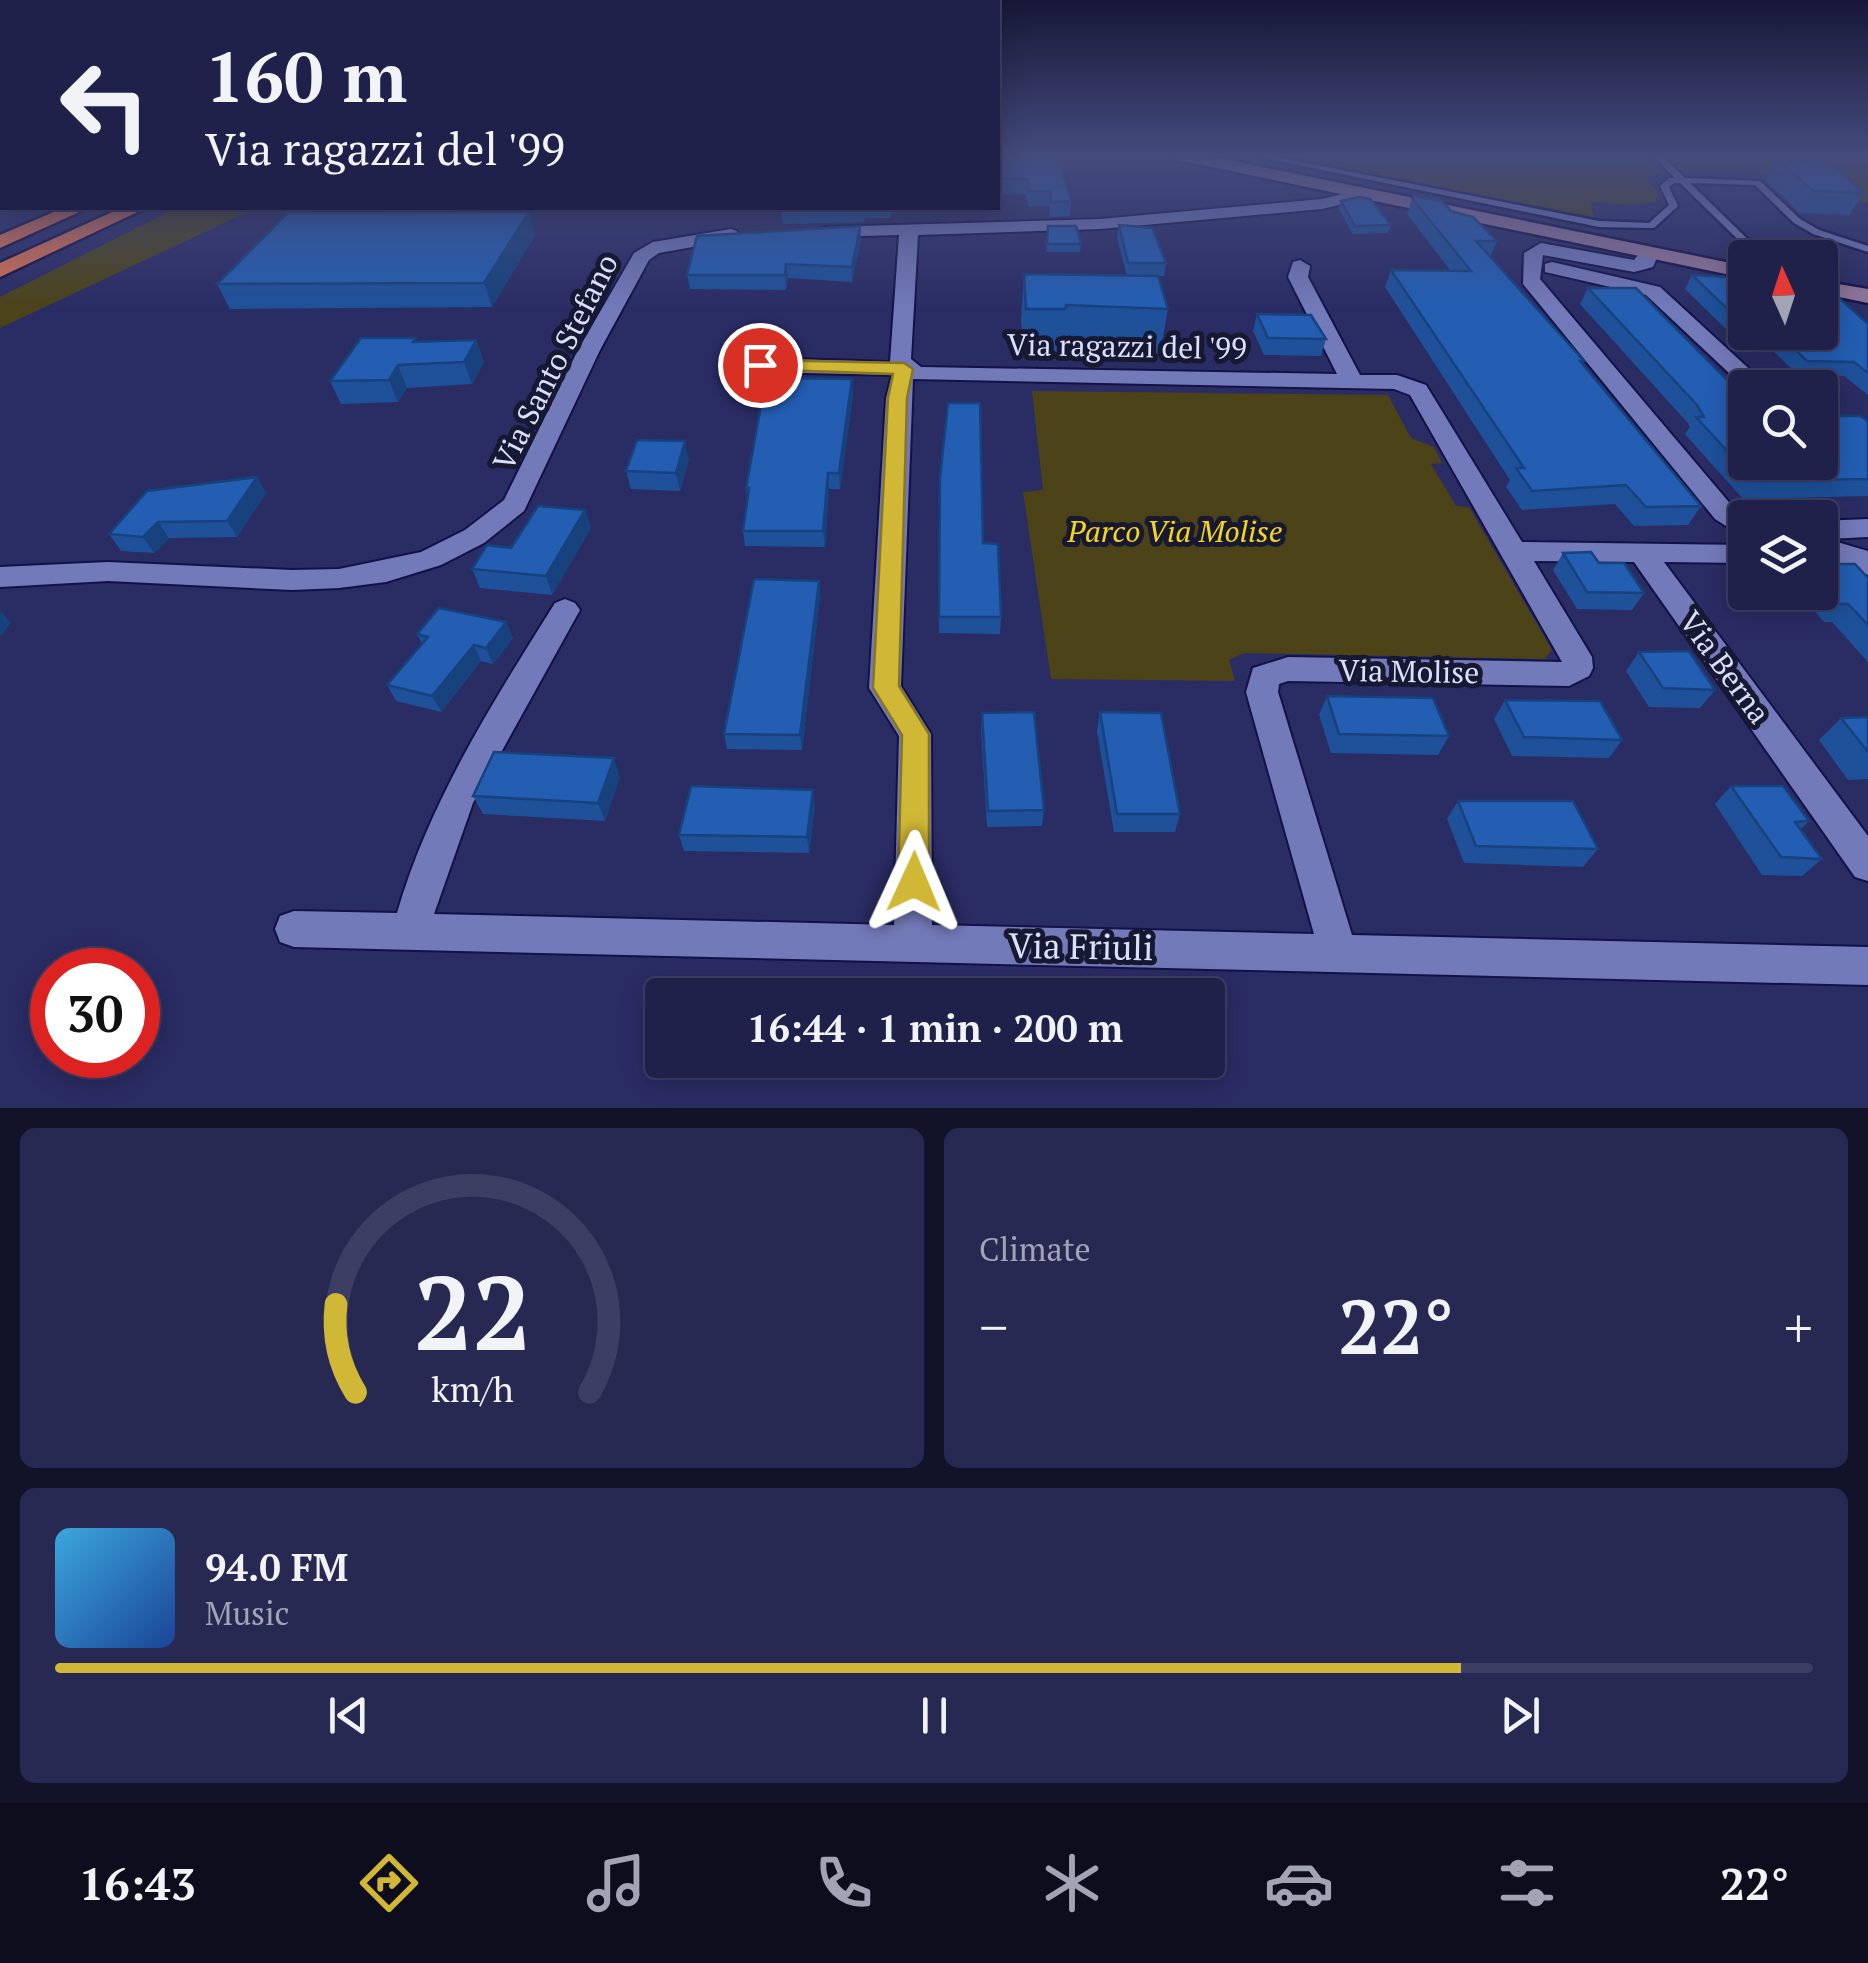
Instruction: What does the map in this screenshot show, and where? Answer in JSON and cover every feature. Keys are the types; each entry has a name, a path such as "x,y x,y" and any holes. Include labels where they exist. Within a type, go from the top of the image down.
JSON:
{"highway":[{"path":"0,242 73,210"},
{"path":"0,271 132,210"}],"main road":[{"path":"1424,207 1728,269"},
{"path":"1838,290 1868,296"}],"street":[{"path":"801,232 1100,224 1297,207"},
{"path":"910,230 900,359 886,688 915,734 913,942"},
{"name":"Via Santo Stefano","path":"0,577 110,571 292,583 374,575 452,552 515,506 589,350 640,257 653,248 684,240 746,234"},
{"path":"1650,253 1646,264 1634,266 1541,249 1533,254 1530,280 1728,516"},
{"path":"1530,264 1653,290 1740,370"},
{"path":"1300,266 1298,277 1351,380"},
{"name":"Via ragazzi del '99","path":"760,365 901,383 919,374 1408,384 1424,398 1514,551"},
{"path":"1838,529 1868,528"},
{"path":"1514,551 1728,554"},
{"name":"Via Molise","path":"1338,952 1262,692 1264,676 1288,669 1569,674 1578,668 1577,657 1514,551"},
{"path":"1838,551 1858,557 1868,565"},
{"name":"Via Berna","path":"1642,553 1868,864"},
{"path":"411,929 423,882 478,753 565,610"},
{"name":"Via Friuli","path":"294,929 1868,966"}],"lane":[{"path":"1505,207 1618,226 1651,226 1673,207"},
{"path":"1711,207 1744,240"},
{"path":"1782,207 1816,232 1868,249"}],"green space":[{"path":"1529,207 1592,207 1594,220"},
{"path":"172,210 252,210 0,328 0,297"},
{"name":"Parco Via Molise","path":"1032,391 1388,395 1411,438 1434,447 1442,463 1431,464 1456,506 1469,507 1552,650 1545,659 1244,653 1229,660 1235,681 1051,679 1023,492 1043,490"}],"building":[{"path":"1344,207 1376,207 1391,225 1355,226"},
{"path":"1419,207 1447,207 1473,217 1497,241 1476,241 1584,361 1580,361 1701,506 1646,507 1626,485 1532,491 1516,468 1524,468 1391,270 1471,271"},
{"path":"529,212 484,283 217,284 288,213"},
{"path":"1119,225 1152,228 1166,263 1128,263"},
{"path":"860,226 852,267 786,264 785,275 687,275 697,236"},
{"path":"1048,226 1076,226 1081,244 1047,244"},
{"path":"1024,274 1158,276 1168,309 1066,305 1066,309 1026,309"},
{"path":"1692,275 1728,277 1728,310"},
{"path":"1588,288 1636,288 1728,381 1728,452 1696,417 1704,417"},
{"path":"1838,297 1868,324 1868,373 1854,362 1807,361 1796,350 1838,350"},
{"path":"1257,314 1311,315 1326,339 1268,338"},
{"path":"361,338 416,338 413,342 476,340 464,362 398,365 389,380 330,381"},
{"path":"766,378 852,379 839,473 828,473 823,531 743,531 746,488"},
{"path":"948,403 980,403 983,543 998,544 1001,617 939,617 940,478"},
{"path":"1838,416 1861,416 1868,422 1868,479 1838,480"},
{"path":"637,440 685,441 676,473 626,471"},
{"path":"257,477 227,521 158,522 143,537 109,534 147,491"},
{"path":"538,506 585,510 546,576 472,569 487,545 511,548"},
{"path":"1591,552 1599,563 1624,563 1644,593 1587,592 1563,553"},
{"path":"1838,564 1855,564 1868,578 1868,625 1848,604 1839,604"},
{"path":"754,579 819,581 800,735 724,734"},
{"path":"439,608 506,622 486,648 474,645 432,696 387,685 428,637 417,634"},
{"path":"1689,651 1715,690 1663,688 1639,652"},
{"path":"1327,696 1433,698 1449,736 1339,734"},
{"path":"1505,700 1600,701 1622,740 1524,737"},
{"path":"1034,712 1044,810 988,811 982,713"},
{"path":"1100,712 1161,713 1180,814 1117,814"},
{"path":"1868,717 1868,752 1841,718"},
{"path":"494,752 614,758 598,803 473,796"},
{"path":"691,786 813,790 807,837 679,835"},
{"path":"1731,786 1783,786 1809,821 1795,822 1822,859 1781,857"},
{"path":"1458,801 1573,801 1598,849 1476,846"}],"route":[{"path":"760,365 904,369 898,398 886,688 915,734 914,882"}]}
